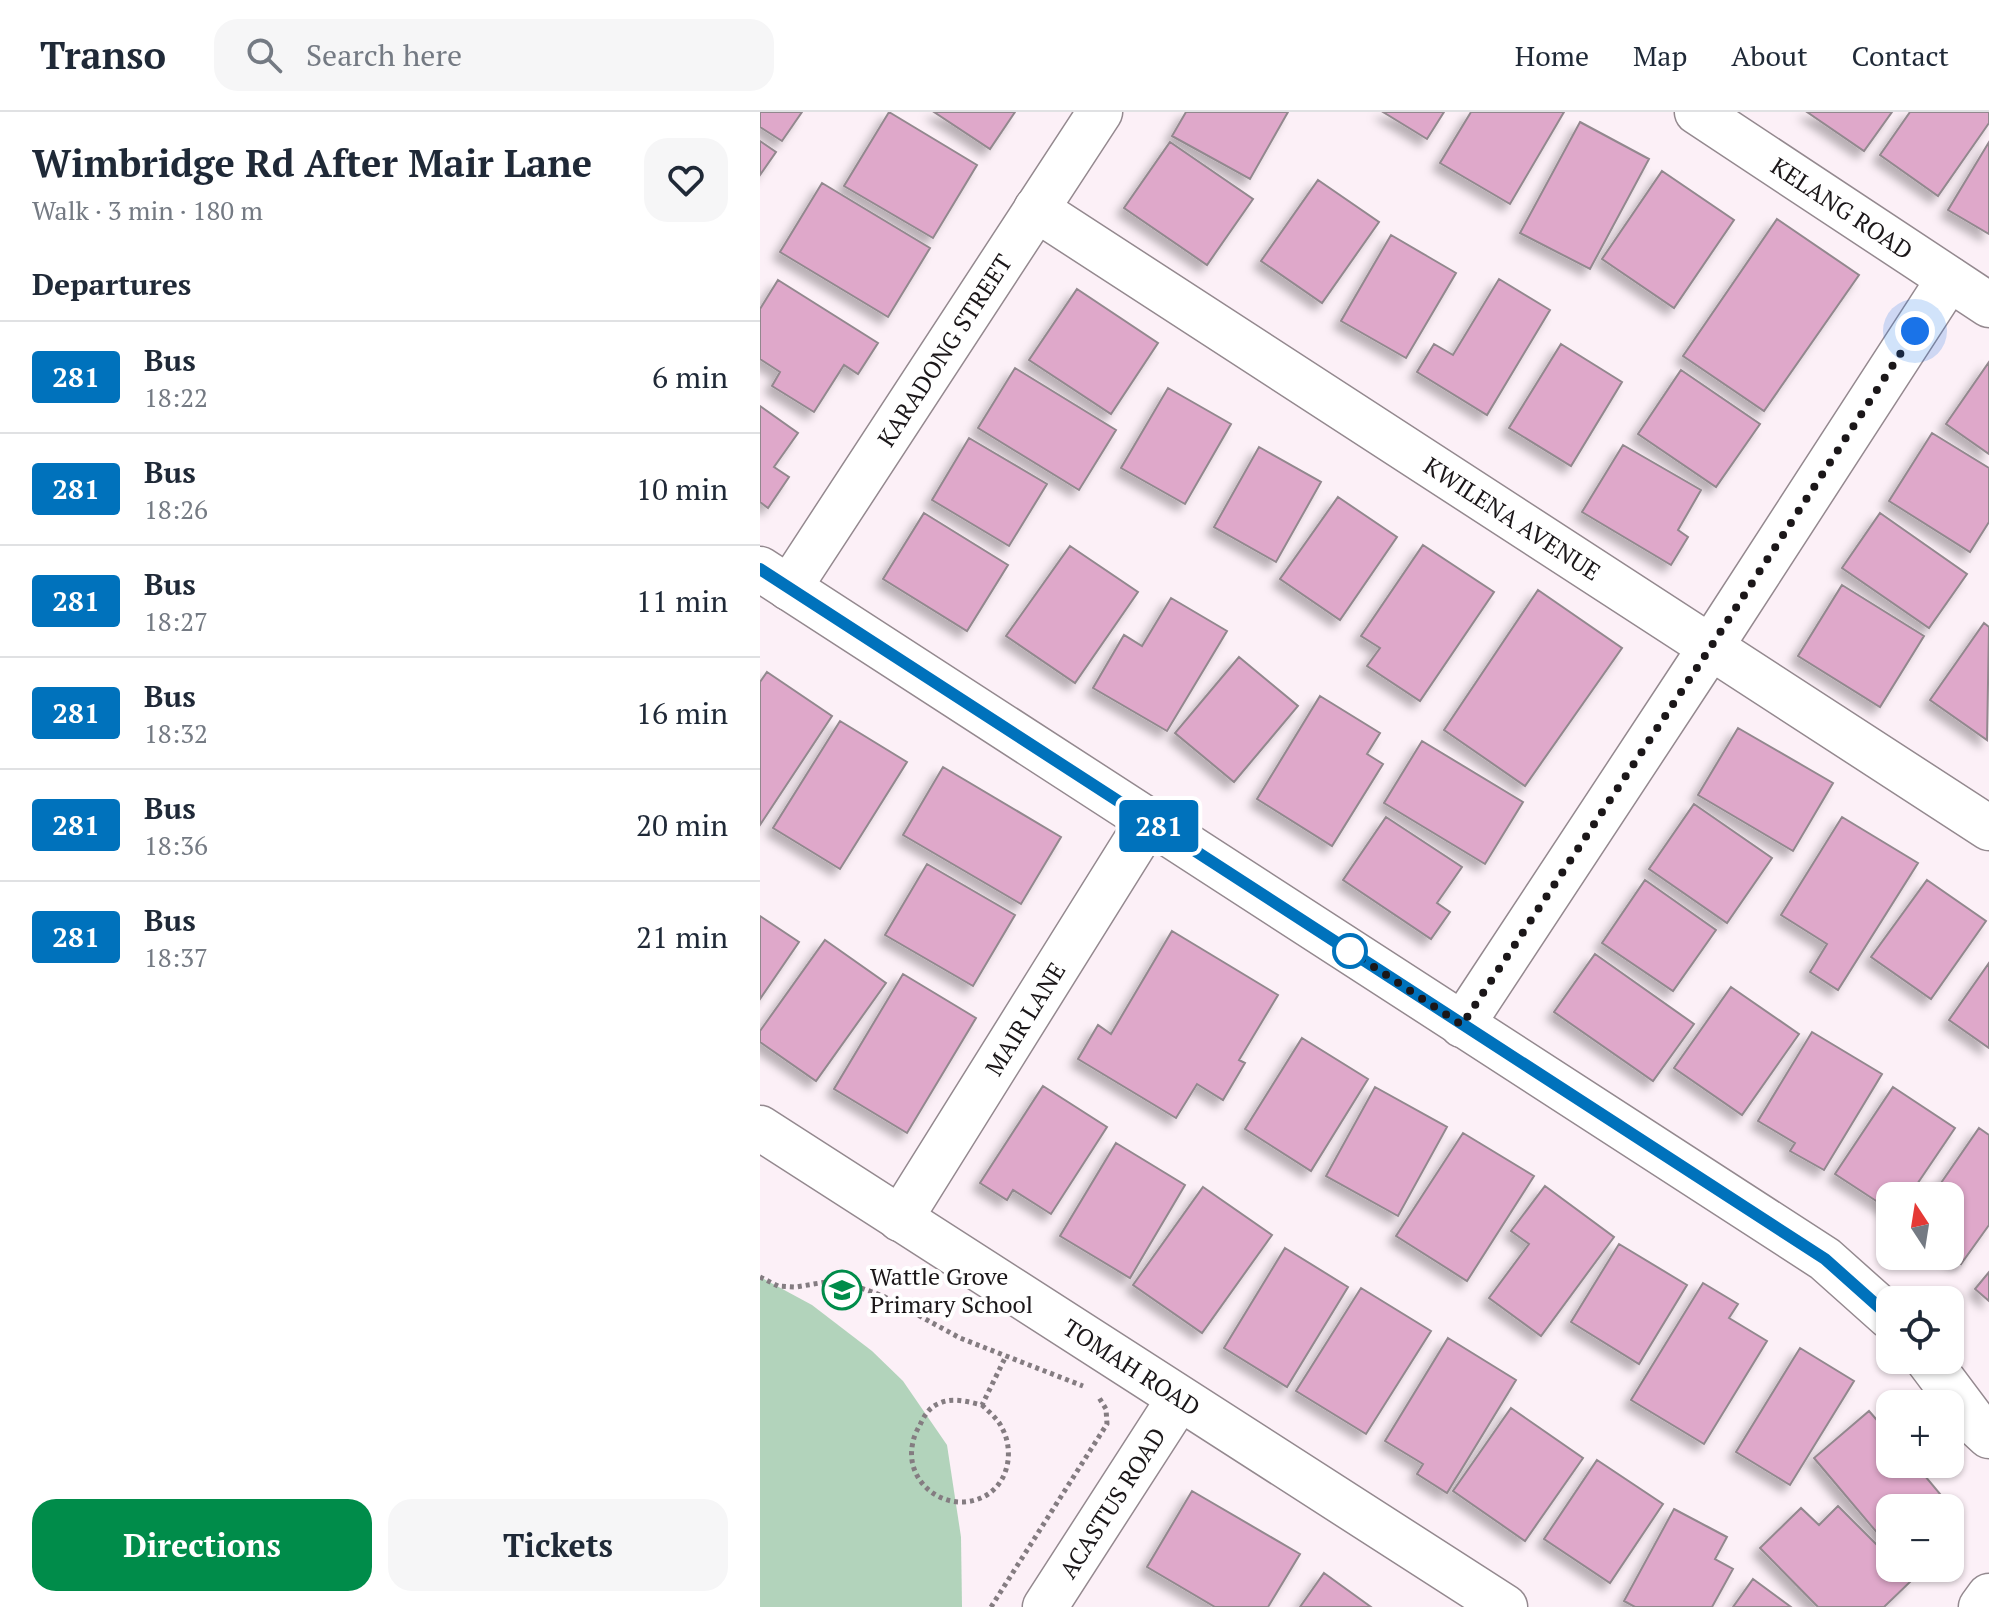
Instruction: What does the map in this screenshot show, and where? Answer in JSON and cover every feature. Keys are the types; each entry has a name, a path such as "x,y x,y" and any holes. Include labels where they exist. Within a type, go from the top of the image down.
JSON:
{"street":[{"name":"KARADONG STREET","path":"775,578 1036,209 1100,112"},
{"name":"KELANG ROAD","path":"1697,112 1989,305"},
{"name":"KWILENA AVENUE","path":"1036,209 1989,828"},
{"path":"1462,1025 1949,279"},
{"path":"775,578 1825,1259 1876,1305"},
{"name":"MAIR LANE","path":"900,1219 1149,820"},
{"name":"TOMAH ROAD","path":"760,1128 1505,1607"},
{"path":"1938,1374 1985,1439"},
{"name":"ACASTUS ROAD","path":"1045,1607 1179,1399"},
{"path":"1981,1607 1989,1596"}],"path":[{"path":"760,1277 778,1286 796,1287 826,1282 861,1288 883,1296 960,1338 1089,1389 1101,1398 1107,1424 991,1607"},
{"path":"982,1405 1006,1356"},
{"path":"959,1400 982,1405 1001,1425 1006,1436 1006,1473 1000,1485 985,1496 965,1504 944,1500 926,1487 917,1475 912,1444 917,1431 925,1413 940,1403 959,1400"}],"green space":[{"path":"760,1277 812,1305 872,1351 903,1381 947,1445 961,1537 962,1607 760,1607"}],"building":[{"path":"760,112 802,112 782,141 760,127"},
{"path":"889,112 977,165 933,238 844,186"},
{"path":"934,112 1015,112 990,149"},
{"path":"1186,112 1288,112 1250,179 1172,136"},
{"path":"1383,112 1444,112 1427,139"},
{"path":"1471,112 1564,112 1510,204 1440,163"},
{"path":"1807,112 1892,112 1864,151"},
{"path":"1910,112 1989,112 1989,123 1938,196 1880,155"},
{"path":"1580,122 1649,159 1590,269 1520,233"},
{"path":"760,141 776,152 760,175"},
{"path":"1170,142 1253,199 1207,265 1124,208"},
{"path":"1989,142 1989,234 1948,210"},
{"path":"1662,171 1734,220 1674,308 1602,259"},
{"path":"1318,180 1379,222 1322,303 1261,261"},
{"path":"822,183 930,248 888,317 780,252"},
{"path":"1777,219 1859,275 1764,411 1683,356"},
{"path":"1391,235 1456,273 1406,358 1341,321"},
{"path":"1499,279 1550,310 1487,415 1417,372 1434,344 1453,355"},
{"path":"778,280 878,343 858,374 844,365 814,412 772,386 780,372 760,359 760,309"},
{"path":"1077,289 1158,343 1111,414 1029,360"},
{"path":"1561,344 1622,382 1571,466 1509,428"},
{"path":"1989,362 1989,454 1946,424"},
{"path":"1015,368 1116,430 1079,490 978,428"},
{"path":"1681,370 1760,424 1716,487 1638,434"},
{"path":"1168,388 1231,424 1185,504 1121,468"},
{"path":"760,406 798,433 774,467 789,477 768,508 760,502"},
{"path":"1932,433 1989,468 1989,522 1970,552 1889,501"},
{"path":"969,438 1047,484 1009,546 932,500"},
{"path":"1623,445 1701,490 1678,530 1688,537 1671,565 1582,512"},
{"path":"1259,447 1321,482 1276,562 1214,527"},
{"path":"1338,497 1397,537 1340,620 1280,579"},
{"path":"924,513 1008,565 967,631 883,579"},
{"path":"1880,513 1967,574 1929,628 1842,568"},
{"path":"1423,545 1494,592 1420,701 1367,666 1380,648 1361,636"},
{"path":"1070,546 1138,592 1075,683 1006,636"},
{"path":"1842,585 1924,636 1880,707 1798,656"},
{"path":"1538,590 1622,648 1525,786 1444,730"},
{"path":"1171,598 1227,631 1167,731 1093,688 1124,635 1142,646"},
{"path":"1984,623 1989,627 1987,740 1930,700"},
{"path":"1239,657 1298,706 1234,782 1175,733"},
{"path":"767,672 832,716 760,825 760,682"},
{"path":"1320,696 1380,733 1367,754 1383,764 1332,846 1257,799"},
{"path":"840,721 907,762 840,869 773,828"},
{"path":"1738,728 1833,783 1793,851 1698,795"},
{"path":"1422,741 1523,802 1485,864 1384,803"},
{"path":"943,767 1061,837 1021,904 903,835"},
{"path":"1694,804 1772,858 1727,923 1649,869"},
{"path":"1386,817 1462,867 1437,903 1450,912 1431,939 1343,880"},
{"path":"1842,817 1918,863 1838,990 1810,972 1827,944 1781,915"},
{"path":"927,864 1015,915 973,986 885,935"},
{"path":"1645,880 1716,930 1673,991 1602,943"},
{"path":"1927,880 1986,921 1931,999 1871,957"},
{"path":"760,916 799,942 760,999"},
{"path":"1172,931 1278,995 1239,1060 1245,1063 1223,1100 1197,1084 1176,1118 1078,1059 1098,1025 1111,1034"},
{"path":"825,940 886,983 816,1081 760,1042 760,1031"},
{"path":"1595,954 1694,1024 1653,1081 1554,1012"},
{"path":"1989,963 1989,1048 1949,1020"},
{"path":"903,974 976,1018 907,1133 834,1089"},
{"path":"1731,987 1799,1034 1742,1115 1674,1068"},
{"path":"1812,1032 1882,1074 1824,1170 1790,1151 1795,1143 1758,1121"},
{"path":"1302,1038 1368,1079 1311,1171 1245,1129"},
{"path":"1043,1086 1107,1127 1051,1214 1013,1190 1007,1200 980,1183"},
{"path":"1375,1087 1447,1127 1398,1216 1326,1176"},
{"path":"1893,1087 1955,1128 1918,1182 1876,1182 1876,1201 1835,1174"},
{"path":"1979,1128 1989,1135 1989,1225 1964,1260 1964,1182 1942,1182"},
{"path":"1463,1133 1534,1176 1467,1281 1396,1236"},
{"path":"1116,1143 1185,1185 1130,1278 1060,1236"},
{"path":"1545,1186 1614,1237 1541,1336 1489,1298 1529,1244 1511,1231"},
{"path":"1203,1187 1272,1235 1202,1333 1133,1285"},
{"path":"1619,1244 1687,1285 1639,1364 1571,1322"},
{"path":"1285,1248 1348,1287 1287,1387 1224,1348"},
{"path":"1989,1272 1989,1301 1975,1289"},
{"path":"1703,1283 1738,1304 1729,1318 1767,1341 1704,1444 1631,1400"},
{"path":"1361,1288 1431,1331 1366,1434 1296,1391"},
{"path":"1448,1338 1516,1380 1447,1493 1417,1474 1423,1464 1385,1441"},
{"path":"1800,1348 1854,1381 1790,1485 1736,1452"},
{"path":"1511,1408 1583,1458 1525,1541 1453,1491"},
{"path":"1869,1411 1876,1419 1876,1478 1927,1478 1940,1494 1876,1494 1876,1531 1814,1458"},
{"path":"1597,1460 1663,1504 1610,1583 1544,1539"},
{"path":"1192,1491 1300,1554 1268,1607 1215,1607 1147,1567"},
{"path":"1838,1506 1876,1544 1876,1582 1910,1582 1884,1607 1818,1607 1760,1548 1801,1508 1819,1525"},
{"path":"1674,1509 1727,1537 1715,1559 1733,1569 1712,1607 1635,1607 1624,1601"},
{"path":"1324,1573 1371,1607 1300,1607"},
{"path":"1753,1579 1791,1607 1733,1607"}],"bus line":[{"name":"281","path":"760,569 1825,1259 1876,1303"}],"place":[{"name":"Wattle Grove Primary School","path":"842,1290"}],"route":[{"path":"1350,951 1462,1025 1915,331"}]}
